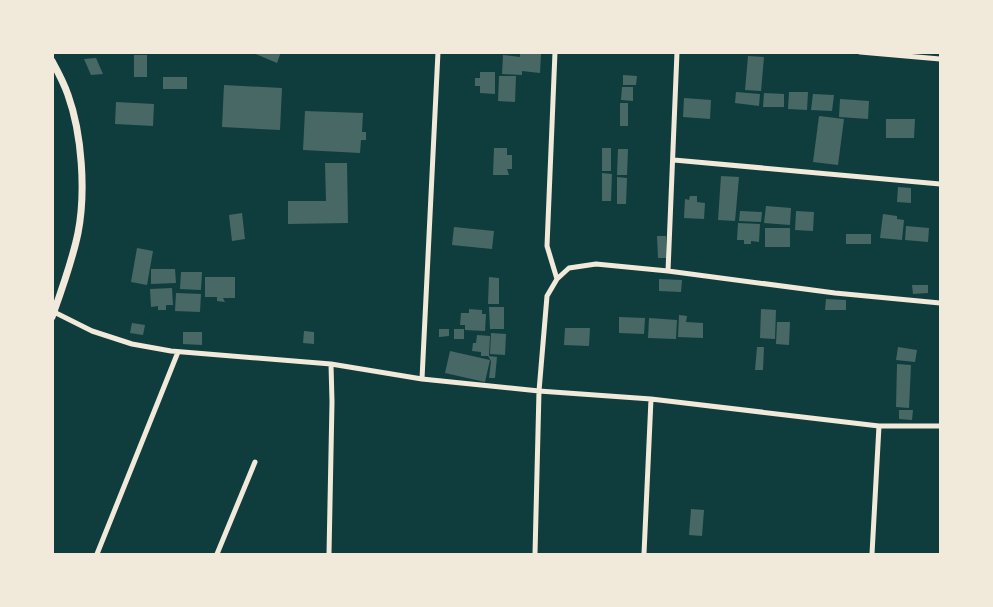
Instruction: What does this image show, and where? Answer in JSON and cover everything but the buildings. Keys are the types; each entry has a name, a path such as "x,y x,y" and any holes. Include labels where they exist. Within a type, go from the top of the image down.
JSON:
{"street":[{"path":"422,379 438,52"},
{"path":"555,52 547,246 557,279"},
{"path":"668,271 677,52"},
{"path":"860,52 940,59"},
{"path":"52,61 68,96 80,141 82,189 79,231 68,273 53,315 132,344 178,352 331,364 422,379 651,399 879,426 940,426"},
{"path":"674,160 940,184"},
{"path":"535,555 539,391 547,296 557,279 569,268 596,264 835,293 940,303"},
{"path":"97,555 178,352"},
{"path":"329,555 331,364"},
{"path":"644,555 651,399"},
{"path":"872,555 879,426"},
{"path":"217,555 255,462"}]}
